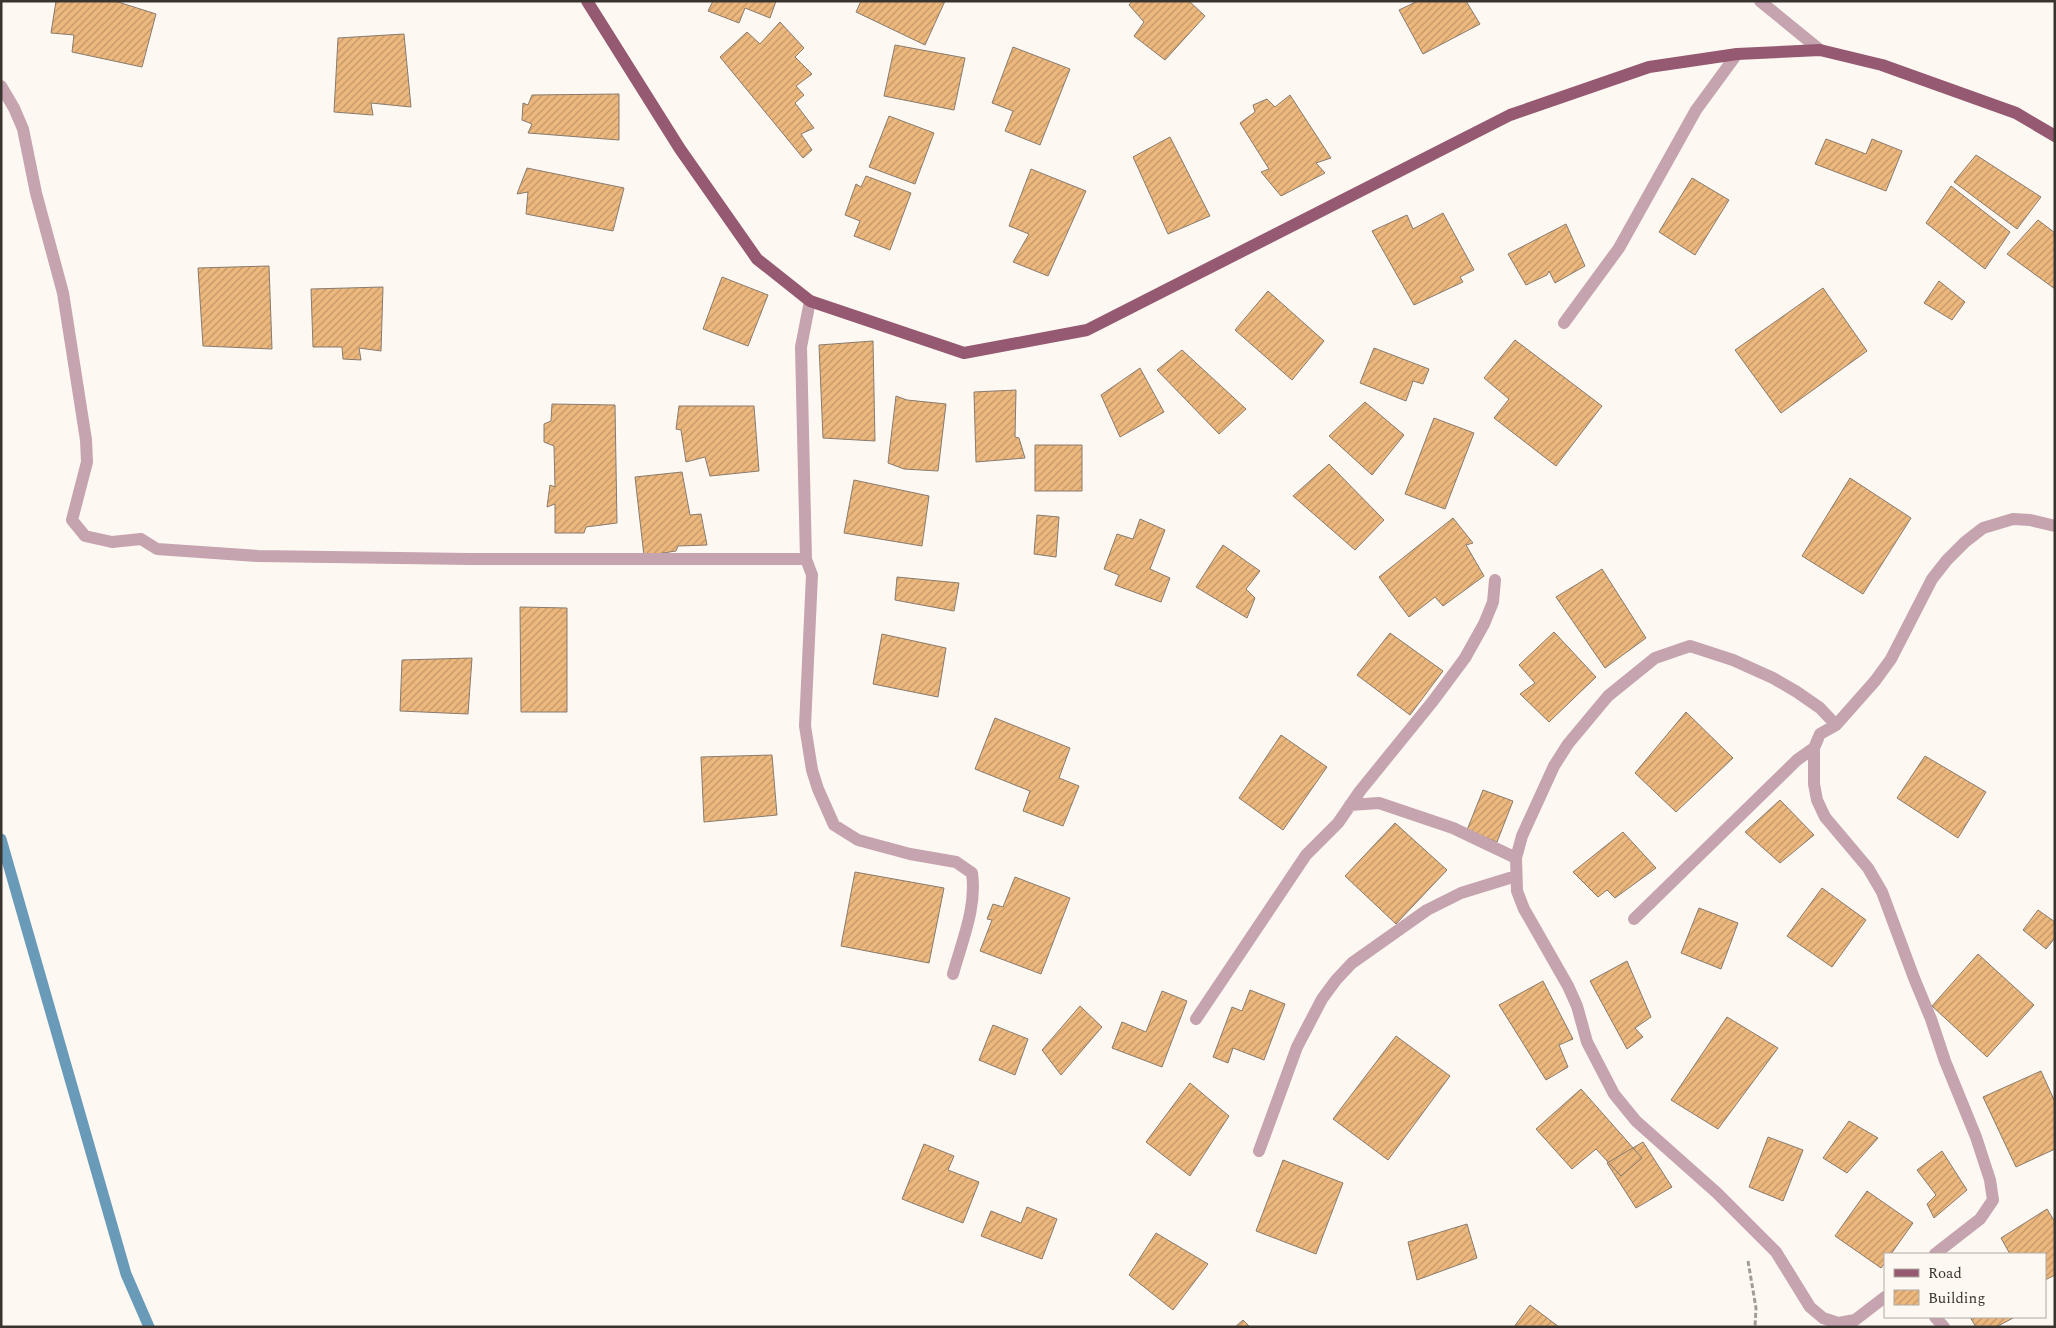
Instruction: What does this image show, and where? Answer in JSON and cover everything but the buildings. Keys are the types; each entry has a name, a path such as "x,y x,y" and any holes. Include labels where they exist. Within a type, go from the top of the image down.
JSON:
{"main road":[{"path":"586,1 680,149 757,258 810,301 964,353 1087,330 1510,115 1649,67 1737,54 1820,50 1882,65 2016,113 2055,136"}],"street":[{"path":"1760,1 1820,50"},
{"path":"1564,324 1619,248 1696,110 1737,54"},
{"path":"1,86 23,129 36,193 62,293 80,396 87,462 72,520 85,536 112,542 141,539 157,549 258,556 470,559 806,559"},
{"path":"810,301 801,347 806,559 812,575 805,726 812,770 818,790 834,825 858,840 910,854 956,862 972,873 974,889 972,907 953,974"},
{"path":"1936,1253 1980,1219 1993,1200 1990,1180 1976,1137 1945,1061 1932,1019 1914,978 1882,892 1868,868 1826,817 1817,800 1814,784 1814,748 1820,734 1836,725 1875,681 1891,659 1932,579 1965,542 1983,528 2013,519 2030,520 2055,526"},
{"path":"1196,1020 1292,873 1306,855 1338,823 1465,658 1484,624 1493,602 1495,580"},
{"path":"1836,725 1820,708 1797,692 1773,678 1733,660 1690,646 1655,658 1608,696 1558,758 1522,836 1516,858 1516,876 1518,891 1524,909 1568,986 1577,1006 1587,1042 1614,1094 1636,1121 1741,1216 1776,1252 1810,1307 1823,1318 1838,1323 1855,1320 1884,1298"},
{"path":"1634,919 1797,760 1814,748"},
{"path":"1350,805 1379,803 1452,828 1516,858"},
{"path":"1259,1151 1297,1047 1322,999 1336,980 1352,963 1427,910 1461,893 1516,876"}],"path":[{"path":"1741,1216 1756,1308 1755,1327"}],"waterway":[{"path":"1,839 126,1274 149,1327"}]}
